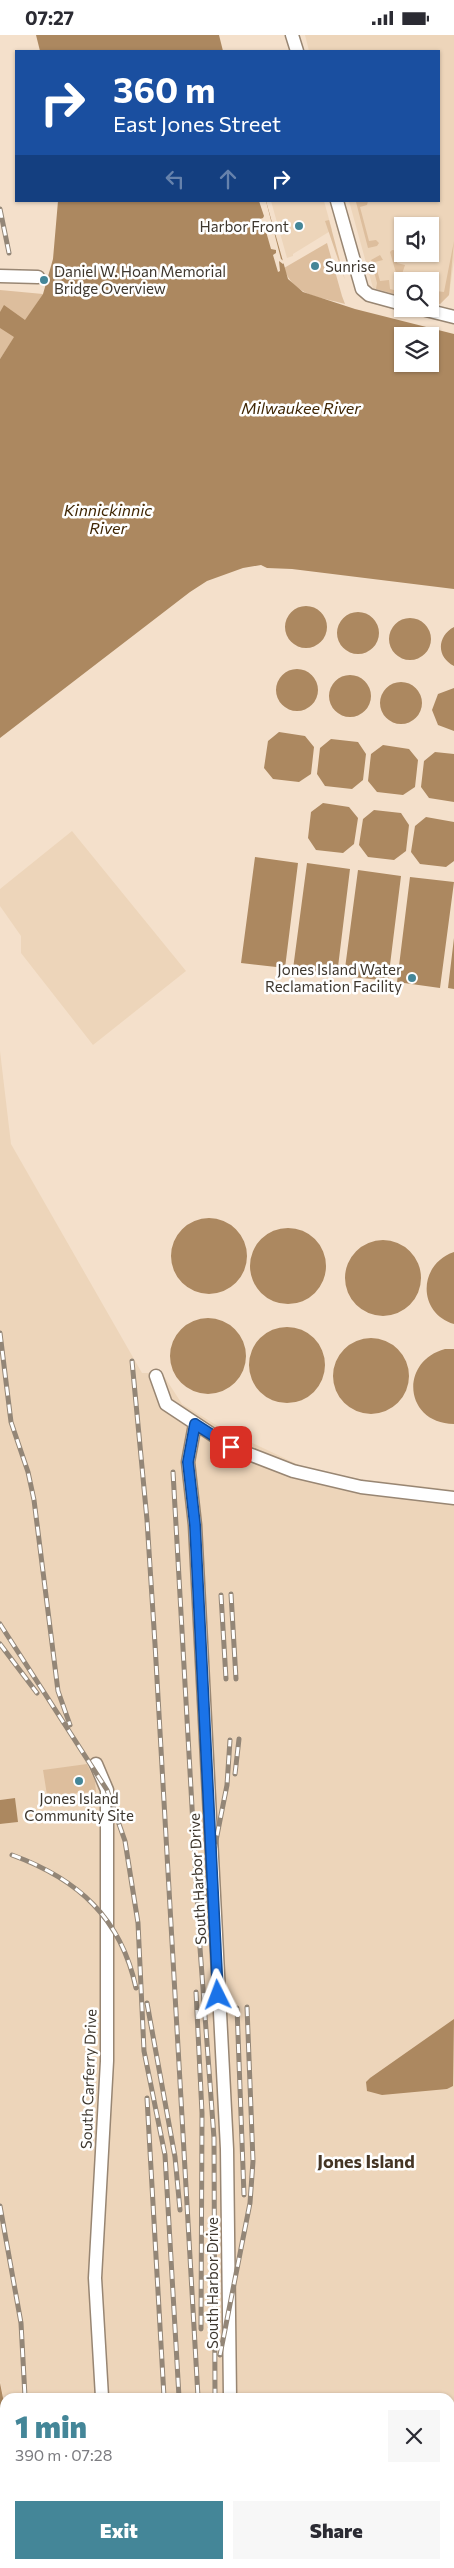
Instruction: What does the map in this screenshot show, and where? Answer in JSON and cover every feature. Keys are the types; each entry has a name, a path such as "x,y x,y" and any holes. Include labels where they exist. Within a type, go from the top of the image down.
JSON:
{"street":[{"path":"292,35 296,50"},
{"path":"337,202 362,289 368,295 394,302"},
{"path":"0,276 38,277"},
{"path":"439,313 454,317"},
{"path":"156,1376 166,1404 231,1447 293,1471 361,1487 454,1498"},
{"name":"South Harbor Drive","path":"195,1424 188,1462 195,1525 227,2149 230,2393"},
{"name":"South Carferry Drive","path":"96,1764 107,1790 107,2061 95,2278 102,2393"}],"shaded area":[{"path":"305,35 454,35 454,260 449,295 439,304 439,272 394,272 394,294 373,288 349,202 440,202 440,50 309,50"},
{"name":"Harbor Front","path":"271,202 324,202 332,230 287,258"},
{"path":"356,202 368,202 367,205 360,207 369,241 376,240 379,243 377,246 368,248"},
{"path":"329,220 345,280 325,221"},
{"path":"454,241 449,295 439,304 439,291 444,292"},
{"path":"327,243 345,304 317,297 301,290 288,277 284,268"},
{"path":"394,250 394,262 405,265 403,272 396,272 390,252"},
{"path":"380,255 383,260 375,262 380,281 389,280 390,289 394,290 394,294 376,289 377,283 371,260"},
{"path":"0,290 43,294 0,359"},
{"path":"72,831 186,971 93,1045 21,953 21,936 0,906 0,889"},
{"path":"0,1051 11,1144 142,1373 162,1373 182,1404 221,1428 301,1466 333,1476 454,1490 454,2393 2,2393 0,2381 0,1824 17,1822 15,1798 0,1800"},
{"path":"87,1764 95,1781 96,1792 47,1795 43,1770"}],"water":[{"path":"36,35 219,35 223,50 40,50"},
{"path":"58,202 266,202 288,279 303,292 355,309 426,327 394,327 394,372 439,372 439,330 454,334 454,589 292,569 267,568 261,565 243,568 207,581 190,592 0,738 0,359 14,337 0,328 0,312 4,305 25,320 43,294 53,259"},
{"path":"310,606 318,609 324,615 327,627 324,639 318,645 302,648 294,645 288,639 285,623 288,615 294,609"},
{"path":"362,612 370,615 376,621 379,633 376,645 370,651 354,654 346,651 340,645 337,629 340,621 346,615"},
{"path":"414,618 422,621 428,627 431,639 428,651 422,657 406,660 398,657 392,651 389,635 392,627 398,621"},
{"path":"454,627 454,666 444,657 441,647 444,636"},
{"path":"301,669 309,672 315,678 318,690 315,702 309,708 293,711 285,708 279,702 276,686 279,678 285,672"},
{"path":"354,675 362,678 368,684 371,696 368,708 362,714 346,717 338,714 332,708 329,692 332,684 338,678"},
{"path":"405,682 413,685 419,691 422,703 419,715 413,721 397,724 389,721 383,715 380,699 383,691 389,685"},
{"path":"454,688 454,731 438,725 432,710 438,694"},
{"path":"279,732 305,736 314,747 311,774 299,782 273,779 264,768 268,741"},
{"path":"331,739 358,742 366,754 363,780 352,789 325,786 317,774 320,748"},
{"path":"383,745 409,749 418,760 415,787 403,795 377,792 368,781 371,754"},
{"path":"435,752 454,754 454,802 429,798 421,787 424,761"},
{"path":"323,803 349,807 358,818 354,844 343,853 316,850 308,838 311,812"},
{"path":"374,810 401,813 409,825 406,851 394,860 368,857 359,845 363,819"},
{"path":"426,817 454,822 454,861 446,867 420,864 411,852 415,826"},
{"path":"255,857 298,863 285,968 241,963"},
{"path":"307,863 350,869 337,975 293,969"},
{"path":"358,870 401,876 388,981 344,976"},
{"path":"410,877 454,882 440,988 397,982"},
{"path":"454,938 454,989 448,988"},
{"path":"209,1218 223,1221 236,1229 244,1242 247,1256 244,1270 236,1283 223,1291 209,1294 195,1291 182,1283 174,1270 171,1256 174,1242 182,1229 195,1221"},
{"path":"288,1228 302,1231 315,1239 323,1252 326,1266 323,1280 315,1293 302,1301 288,1304 274,1301 261,1293 253,1280 250,1266 253,1252 261,1239 274,1231"},
{"path":"383,1240 397,1243 410,1251 418,1264 421,1278 418,1292 410,1305 397,1313 383,1316 369,1313 356,1305 348,1292 345,1278 348,1264 356,1251 369,1243"},
{"path":"454,1252 454,1324 442,1318 433,1310 428,1300 427,1288 428,1277 434,1267 442,1258"},
{"path":"208,1318 222,1321 235,1329 243,1342 246,1356 243,1370 235,1383 222,1391 208,1394 194,1391 181,1383 173,1370 170,1356 173,1342 181,1329 194,1321"},
{"path":"287,1327 301,1330 314,1338 322,1351 325,1365 322,1379 314,1392 301,1400 287,1403 273,1400 260,1392 252,1379 249,1365 252,1351 260,1338 273,1330"},
{"path":"371,1338 385,1341 398,1349 406,1362 409,1376 406,1390 398,1403 385,1411 371,1414 357,1411 344,1403 336,1390 333,1376 336,1362 344,1349 357,1341"},
{"path":"445,1349 454,1349 454,1424 438,1421 425,1414 417,1404 414,1391 414,1378 420,1366 430,1356"},
{"path":"15,1798 18,1822 0,1824 0,1800"},
{"path":"454,2019 453,2086 447,2089 382,2095 367,2091 366,2082 370,2078"}],"pier":[{"path":"259,202 266,202 281,259 285,262 283,264 279,261 280,271 278,272 273,255 276,253 276,250 271,249 265,228 268,227 266,222 251,225 250,222 264,216"}],"railway":[{"path":"0,209 9,253"},
{"path":"0,1333 11,1422 28,1472 34,1500 58,1691 70,1725"},
{"path":"132,1361 147,1520 155,1644 198,2393"},
{"path":"173,1472 200,1948 214,2138 215,2393"},
{"path":"231,1594 236,1679"},
{"path":"221,1595 226,1679"},
{"path":"0,1624 107,1790 125,1841 138,1923 144,2051 165,2155 179,2393"},
{"path":"0,1644 37,1693"},
{"path":"235,1774 239,1739"},
{"path":"203,1906 227,1785 230,1740"},
{"path":"12,1855 57,1876 93,1904 108,1921 120,1941 136,1988"},
{"path":"196,1992 202,2113 201,2329"},
{"path":"147,2003 175,2157 180,2210"},
{"path":"220,2355 250,2203 253,2161 247,2007"},
{"path":"237,2008 244,2195"},
{"path":"147,2098 164,2393"},
{"path":"0,2206 21,2323 25,2393"}],"place":[{"name":"Harbor Front","path":"299,226"},
{"name":"Sunrise","path":"315,266"},
{"name":"Daniel W. Hoan Memorial Bridge Overview","path":"44,280"},
{"name":"Jones Island Water Reclamation Facility","path":"412,978"},
{"name":"Jones Island Community Site","path":"79,1781"}],"district":[{"name":"Jones Island","path":"366,2161"}],"route":[{"path":"218,1995 195,1525 188,1462 195,1424 231,1447"}],"water label":[{"name":"Milwaukee River","path":"301,407"},
{"name":"Kinnickinnic River","path":"108,518"}]}
